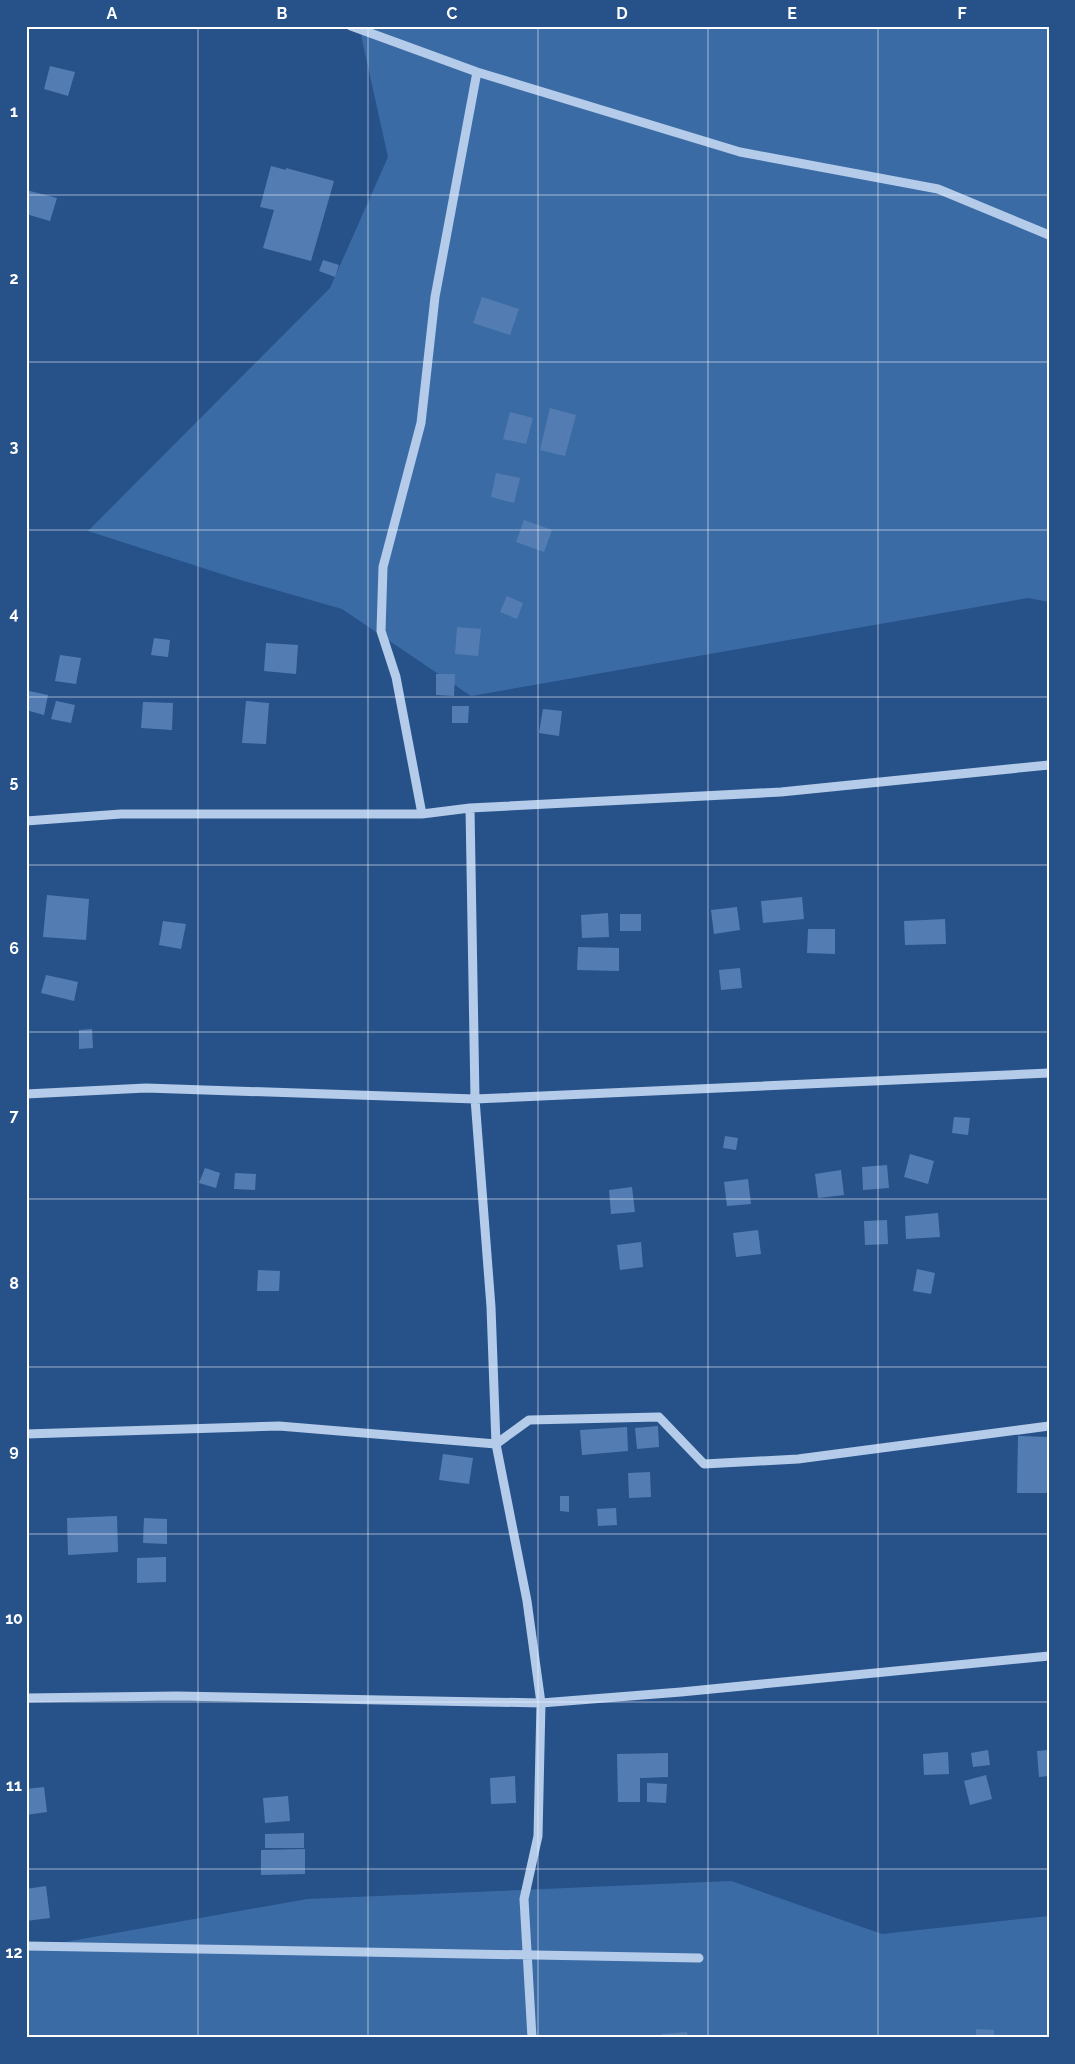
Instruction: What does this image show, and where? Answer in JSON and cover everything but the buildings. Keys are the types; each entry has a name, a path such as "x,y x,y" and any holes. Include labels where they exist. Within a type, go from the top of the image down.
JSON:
{"street":[{"path":"351,26 477,72 740,152 938,189 1049,235"},
{"path":"422,814 396,677 381,631 383,567 421,423 435,297 477,72"},
{"path":"26,821 121,814 422,814 470,808 781,792 1049,765"},
{"path":"470,808 475,1099 491,1307 496,1444 526,1601 542,1703 538,1836 524,1899 532,2038"},
{"path":"26,1094 146,1088 475,1099 1049,1074"},
{"path":"26,1434 279,1426 496,1444 529,1420 659,1417 704,1464 798,1459 1049,1426"},
{"path":"26,1698 177,1696 542,1703 691,1692 1049,1656"},
{"path":"26,1946 699,1958"}],"shaded area":[{"path":"359,26 1049,26 1049,602 1028,598 471,696 342,609 237,579 88,531 330,288 388,157"},
{"path":"731,1881 882,1934 1049,1916 1049,2038 26,2038 26,1949 307,1899"}]}
